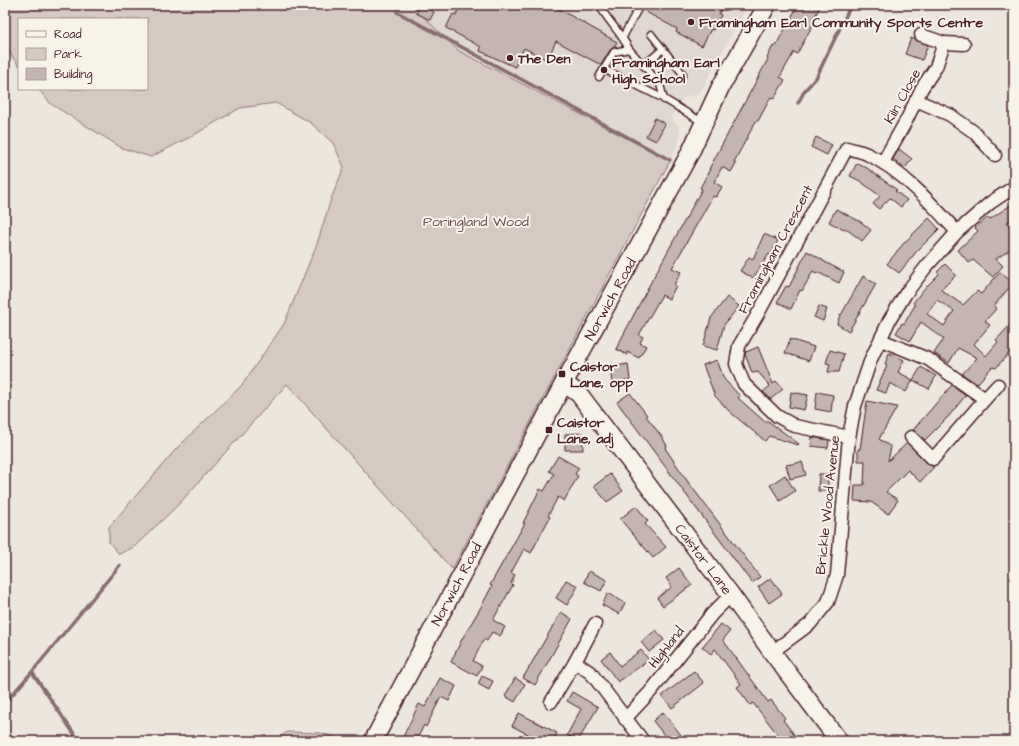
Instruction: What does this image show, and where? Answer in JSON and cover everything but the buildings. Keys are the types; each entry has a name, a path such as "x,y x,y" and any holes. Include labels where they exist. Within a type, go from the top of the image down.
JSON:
{"main road":[{"name":"Norwich Road","path":"373,741 564,383 690,153 720,88 767,5"},
{"name":"Caistor Lane","path":"564,383 579,394 839,741"}],"street":[{"path":"921,35 944,43 964,44"},
{"name":"Kiln Close","path":"882,162 906,121 922,88 936,67 944,43"},
{"path":"916,100 950,116 974,132 995,155"},
{"name":"Framingham Crescent","path":"849,437 795,426 777,416 744,384 736,364 739,346 759,312 846,148 866,153 882,162 923,194 957,232"},
{"name":"Brickle Wood Avenue","path":"772,652 810,624 828,602 837,575 849,437 855,406 871,359 889,321 906,293 926,267 957,232 990,203 1014,187"},
{"path":"881,340 928,359 985,399"},
{"path":"911,437 933,458 998,385"},
{"name":"Highland","path":"625,719 651,691 712,614 731,595"},
{"path":"550,702 595,624"},
{"path":"574,662 591,674 643,741"}],"lane":[{"path":"599,5 607,19 623,37 630,49 660,84 664,100"},
{"path":"623,37 640,5"},
{"path":"651,34 683,74"},
{"path":"599,77 614,52 630,49"},
{"path":"644,65 663,49"},
{"path":"604,69 664,100 703,123"}],"shaded area":[{"name":"Framingham Earl High School","path":"411,5 748,5 699,94 683,98 671,117 680,128 679,141 670,161 459,51"}],"green space":[{"name":"Poringland Wood","path":"5,5 411,5 459,51 670,161 452,569 287,384 178,505 134,547 119,554 109,542 109,527 177,448 242,385 284,324 317,244 331,199 344,167 333,143 311,123 276,103 240,108 192,136 151,157 122,148 51,104 39,90 148,90 148,18 18,18 18,65 5,46"},
{"path":"287,732 320,733 351,741 275,741"}],"waterway":[{"path":"798,103 805,90 816,78 851,5"},
{"path":"397,12 670,160"},
{"path":"5,703 120,565"},
{"path":"32,672 79,741"}],"place":[{"name":"Framingham Earl Community Sports Centre","path":"691,22"},
{"name":"The Den","path":"510,58"},
{"name":"Framingham Earl High School","path":"604,70"},
{"name":"Caistor Lane, opp","path":"562,374"},
{"name":"Caistor Lane, adj","path":"549,430"}]}
